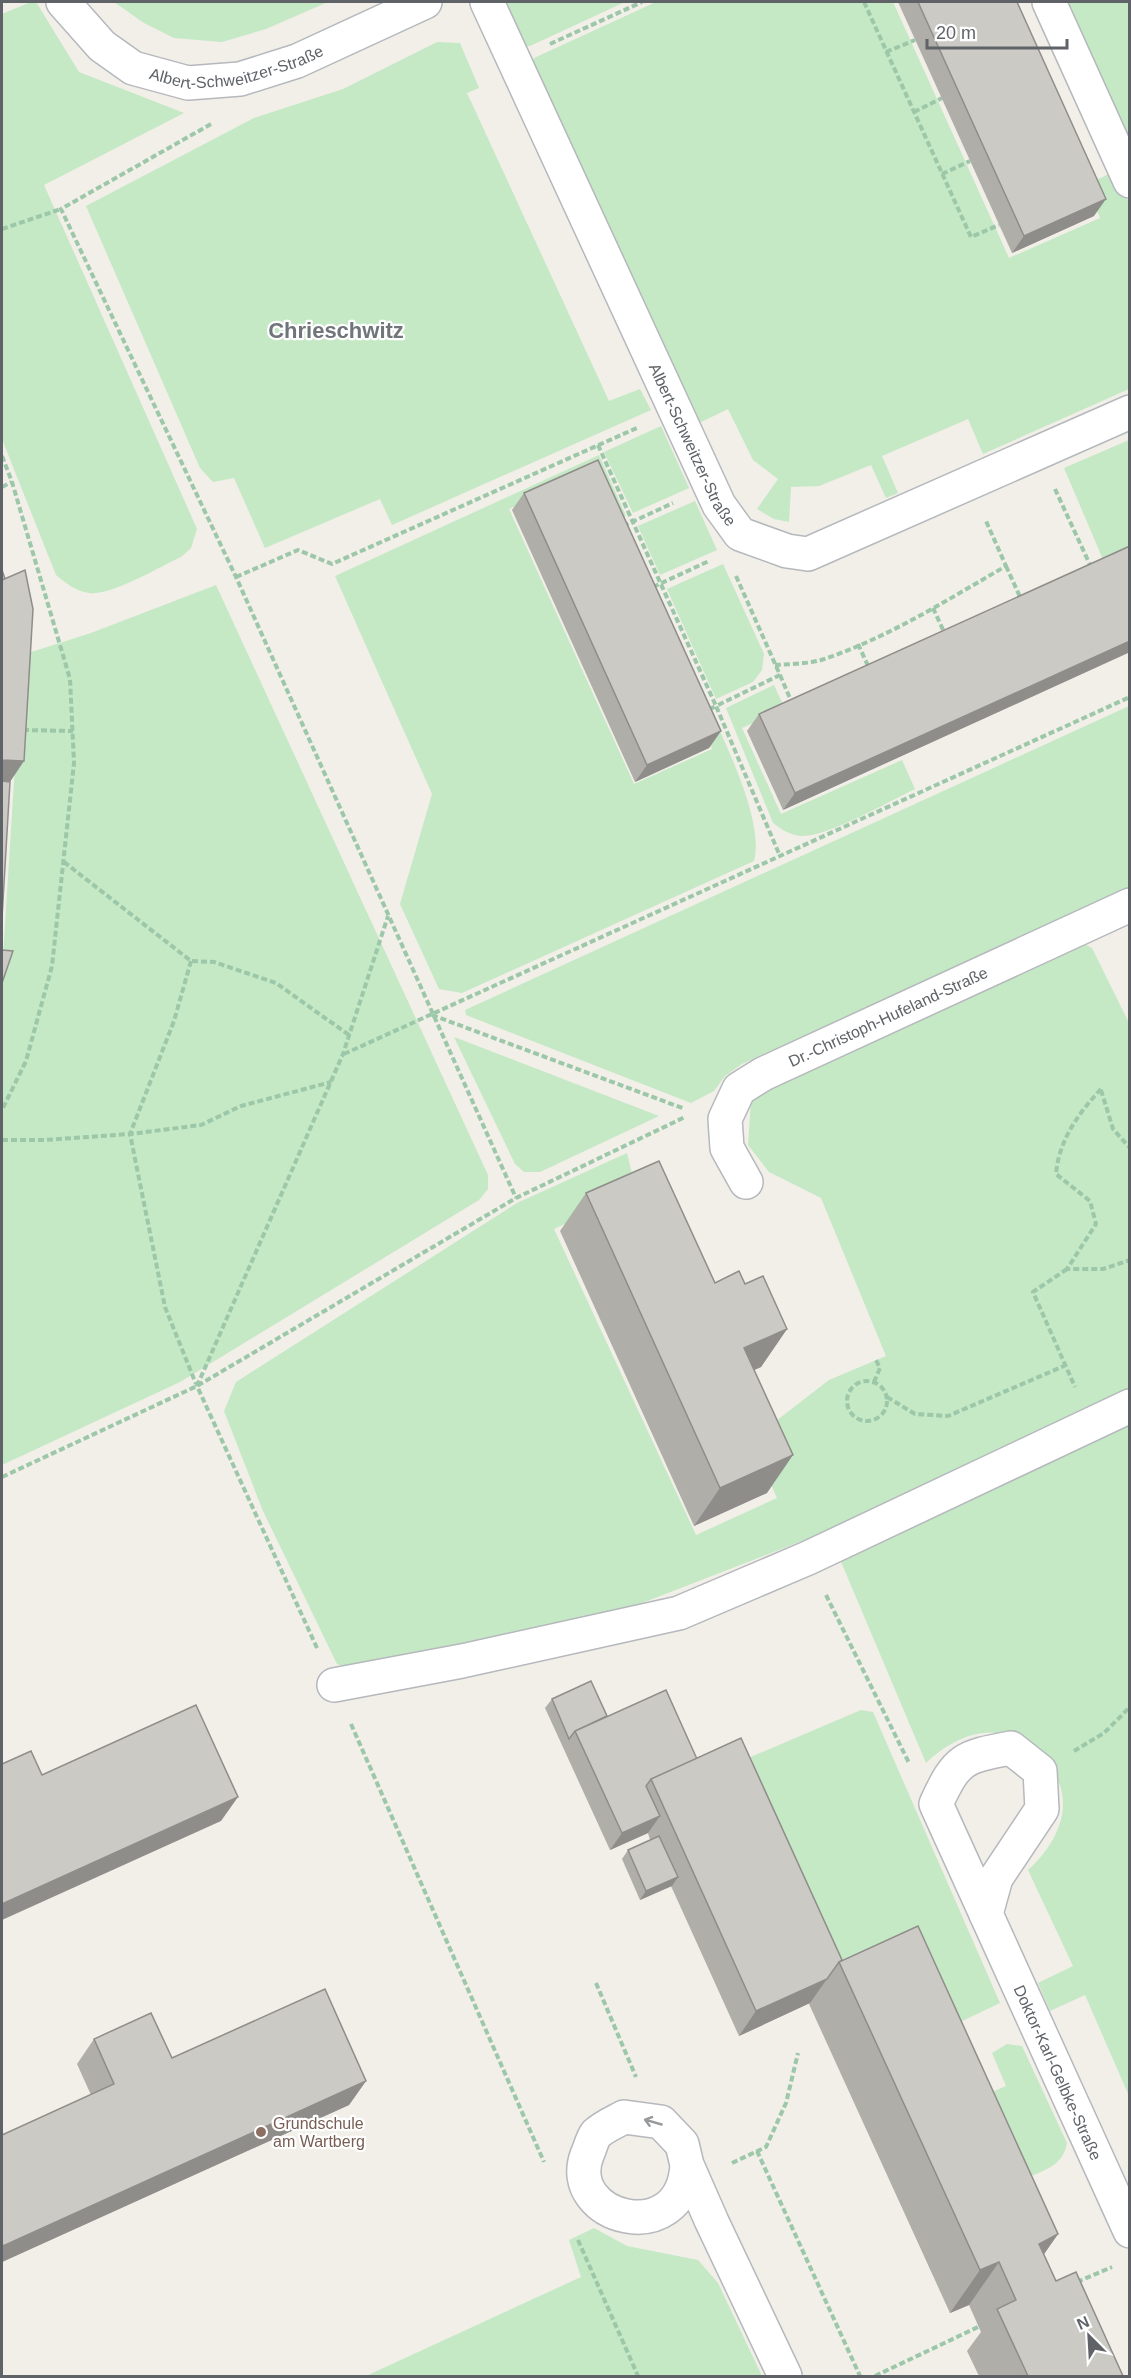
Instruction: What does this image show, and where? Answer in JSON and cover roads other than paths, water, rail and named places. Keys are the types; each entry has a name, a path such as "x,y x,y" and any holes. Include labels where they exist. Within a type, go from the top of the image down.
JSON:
{"street":[{"name":"Albert-Schweitzer-Straße","path":"63,2 102,46 133,68 188,83 240,79 297,61 425,2"},
{"name":"Albert-Schweitzer-Straße","path":"487,2 710,486 733,544 808,554 1130,412"},
{"path":"1048,2 1130,181"},
{"name":"Dr.-Christoph-Hufeland-Straße","path":"746,1182 727,1148 725,1119 739,1089 763,1074 1130,905"},
{"path":"334,1684 462,1662 679,1613 808,1558 1130,1406"},
{"name":"Doktor-Karl-Gelbke-Straße","path":"986,1914 996,1878 1042,1809 1040,1771 1011,1748 970,1755 950,1774 936,1804 1130,2231"},
{"path":"712,2222 618,2217 591,2195 583,2167 595,2135 624,2117 661,2122 682,2144 687,2165 712,2222 785,2376"},
{"path":"648,2218 674,2202 686,2179 687,2165"}],"place":[{"name":"Grundschule am Wartberg","path":"261,2132"}],"district":[{"name":"Chrieschwitz","path":"336,330"}]}
